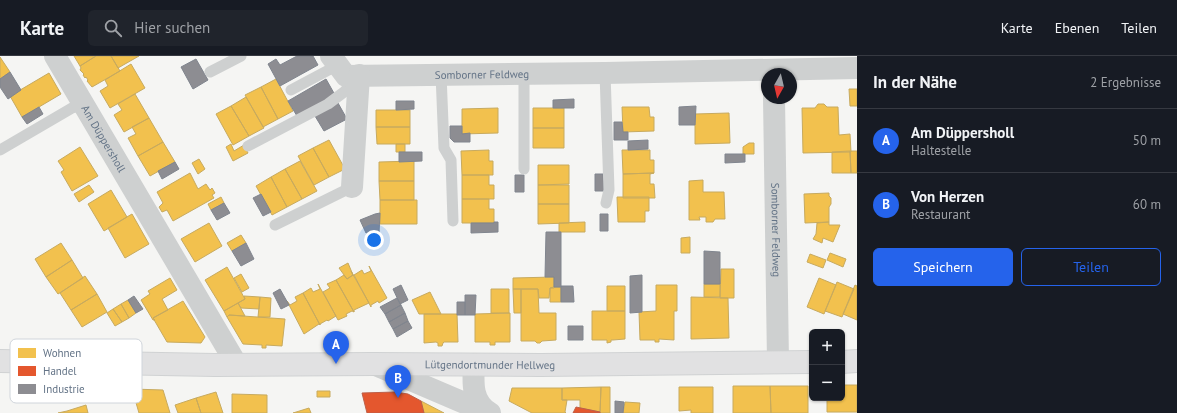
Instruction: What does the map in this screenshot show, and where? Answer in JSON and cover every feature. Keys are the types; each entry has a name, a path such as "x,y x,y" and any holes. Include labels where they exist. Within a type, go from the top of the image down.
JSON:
{"main road":[{"name":"Lütgendortmunder Hellweg","path":"0,360 10,360"},
{"name":"Lütgendortmunder Hellweg","path":"142,363 237,365 541,365 809,362"},
{"path":"845,362 857,362"}],"street":[{"name":"Am Düppersholl","path":"56,56 237,365"},
{"name":"Somborner Feldweg","path":"334,60 346,76 524,74 604,64 761,71"},
{"name":"Somborner Feldweg","path":"797,71 857,68"},
{"path":"352,188 359,75"},
{"name":"Somborner Feldweg","path":"774,104 778,362"},
{"path":"374,364 489,413"},
{"path":"474,364 473,383 476,397 480,404 489,413"}],"lane":[{"path":"210,72 241,56"},
{"path":"291,90 334,60"},
{"path":"604,64 609,190 606,203"},
{"path":"442,74 444,148 451,160 453,221"},
{"path":"524,74 524,169"},
{"path":"248,146 328,104 344,92 359,75"},
{"path":"0,150 72,108 84,104"},
{"path":"275,225 352,188"}],"building: Wohnen":[{"path":"74,56 96,56 80,66"},
{"path":"96,56 111,56 120,71 92,87 80,70 80,66"},
{"path":"111,56 139,56 118,68"},
{"path":"0,57 10,72 0,79"},
{"path":"131,64 145,88 110,108 100,91 108,86 105,80"},
{"path":"49,73 61,94 22,117 10,96"},
{"path":"276,79 293,111 278,119 261,87"},
{"path":"261,87 278,119 263,127 245,95"},
{"path":"849,89 857,89 857,106 850,106"},
{"path":"135,94 149,118 124,132 114,115 122,110 118,104"},
{"path":"246,97 264,128 249,136 231,106"},
{"path":"818,104 824,104 827,107 838,107 839,135 850,134 851,152 803,153 802,108 815,108"},
{"path":"231,106 249,136 233,145 216,114"},
{"path":"622,107 649,107 650,117 654,117 654,131 623,132"},
{"path":"498,108 498,133 462,134 462,109"},
{"path":"533,108 564,108 564,128 533,128"},
{"path":"376,110 410,110 410,127 376,127"},
{"path":"729,113 730,143 695,144 695,114"},
{"path":"149,118 163,142 138,156 128,138 136,134 132,127"},
{"path":"376,127 410,127 410,144 377,144"},
{"path":"533,128 564,128 564,148 533,148"},
{"path":"329,140 345,169 329,177 313,148"},
{"path":"163,142 175,162 150,176 138,156"},
{"path":"749,143 754,143 754,154 743,154 743,147"},
{"path":"231,144 234,151 244,145 248,153 233,161 226,147"},
{"path":"396,144 405,144 405,152 396,152"},
{"path":"80,147 98,176 72,191 61,172 64,170 58,161"},
{"path":"313,148 329,177 314,185 298,156"},
{"path":"489,150 489,161 493,161 493,175 462,175 461,151"},
{"path":"622,150 650,150 650,160 654,160 654,173 623,174"},
{"path":"850,151 851,173 832,173 832,152"},
{"path":"850,151 857,151 857,173 851,173"},
{"path":"199,159 205,169 198,174 192,163"},
{"path":"300,161 317,191 302,199 285,169"},
{"path":"414,161 414,181 379,181 379,162"},
{"path":"538,165 569,165 569,184 538,185"},
{"path":"285,169 302,199 287,207 271,177"},
{"path":"190,173 198,189 206,184 210,190 212,188 215,193 212,195 214,198 173,221 167,210 162,212 159,207 163,203 157,192"},
{"path":"654,173 650,174 650,184 654,184 655,198 623,198 623,174"},
{"path":"462,175 489,175 489,185 494,185 494,199 462,199"},
{"path":"271,177 287,207 272,215 256,186"},
{"path":"703,180 703,192 724,192 725,219 715,219 713,222 706,222 706,217 699,217 700,220 689,220 689,181"},
{"path":"379,181 414,181 414,200 380,200"},
{"path":"89,185 94,192 79,202 74,194"},
{"path":"538,185 569,185 569,204 538,204"},
{"path":"111,190 127,217 104,231 88,204"},
{"path":"829,193 831,204 829,207 829,222 805,223 804,194"},
{"path":"221,197 224,203 211,210 208,204"},
{"path":"617,197 649,197 649,211 645,211 645,222 618,222"},
{"path":"462,199 489,199 489,209 494,209 494,223 462,223"},
{"path":"380,200 417,200 417,224 380,224"},
{"path":"538,204 569,204 569,223 538,224"},
{"path":"132,214 149,244 125,258 108,228"},
{"path":"585,222 585,232 559,232 559,223"},
{"path":"829,222 829,225 840,225 833,242 823,238 822,243 813,239 816,234 817,223"},
{"path":"209,223 222,246 195,262 181,239"},
{"path":"241,235 246,243 232,251 227,243"},
{"path":"690,237 690,253 681,253 681,238"},
{"path":"61,243 72,260 46,277 35,259"},
{"path":"830,253 846,259 843,267 827,260"},
{"path":"810,254 826,260 823,268 807,262"},
{"path":"72,260 83,278 58,294 46,277"},
{"path":"348,263 353,275 347,279 339,268"},
{"path":"369,266 387,298 379,303 378,301 371,305 371,307 354,275 362,270 364,274 371,271"},
{"path":"227,267 245,299 224,311 205,280"},
{"path":"721,269 734,269 734,298 720,298"},
{"path":"351,271 369,303 354,310 354,312 336,280 344,275 347,279 353,275"},
{"path":"241,274 249,288 242,292 234,278"},
{"path":"85,276 97,294 71,310 60,293"},
{"path":"554,277 554,288 550,288 549,298 539,298 538,289 513,289 513,278"},
{"path":"170,278 177,290 162,299 168,310 153,318 155,320 153,320 141,300 150,294 148,291"},
{"path":"819,278 836,285 824,314 807,307"},
{"path":"336,280 354,312 352,311 346,314 347,316 338,320 323,292 330,288 327,284"},
{"path":"837,282 854,289 842,317 825,311"},
{"path":"318,284 336,316 320,325 303,293 311,288 313,292 320,289"},
{"path":"704,284 720,284 720,297 704,297"},
{"path":"656,285 677,285 677,311 674,311 674,340 659,339 659,342 655,342 655,340 640,340 639,312 656,311"},
{"path":"855,285 857,286 857,320 843,314"},
{"path":"607,286 625,286 625,311 607,311"},
{"path":"561,287 561,302 550,302 550,288"},
{"path":"491,289 509,289 509,313 491,313"},
{"path":"513,289 521,289 521,313 514,313"},
{"path":"521,289 538,289 539,313 556,313 556,340 542,341 540,343 535,341 521,341"},
{"path":"430,292 441,314 419,314 412,300"},
{"path":"303,293 320,325 319,324 304,334 287,301 290,305 297,301 295,297"},
{"path":"97,294 107,312 82,327 71,310"},
{"path":"244,296 260,297 259,309 241,308 238,303 245,299"},
{"path":"260,297 271,298 270,317 258,317"},
{"path":"691,297 728,298 729,338 691,339"},
{"path":"128,300 136,313 129,318 121,304"},
{"path":"183,301 205,337 201,343 167,342 153,318"},
{"path":"238,303 245,316 229,315 227,317 224,311"},
{"path":"121,304 129,318 122,322 113,309"},
{"path":"113,309 122,322 115,326 107,313"},
{"path":"592,311 625,311 625,339 611,340 611,342 607,343 607,340 592,340"},
{"path":"510,313 510,342 495,342 495,345 490,345 490,342 475,342 475,314"},
{"path":"424,314 457,314 458,342 444,342 442,346 438,346 438,343 436,342 424,343"},
{"path":"229,315 285,319 282,346 266,345 266,348 262,348 262,345 243,344 227,317"},
{"path":"845,385 857,385 857,412 827,412 827,401 845,401"},
{"path":"733,386 770,386 771,413 733,413"},
{"path":"770,386 808,386 808,413 771,413"},
{"path":"601,387 610,387 610,413 600,413"},
{"path":"601,387 600,412 580,408 580,400 562,400 562,388"},
{"path":"679,387 713,387 713,413 691,413 691,410 679,411"},
{"path":"512,388 562,388 562,400 567,400 566,413 532,413 509,401"},
{"path":"142,389 163,390 170,413 139,413 136,403 142,403"},
{"path":"317,391 330,391 330,397 317,397"},
{"path":"216,392 223,413 201,413 196,398"},
{"path":"232,394 267,395 267,413 232,413"},
{"path":"196,398 201,413 178,413 175,405"},
{"path":"421,401 444,413 424,413"},
{"path":"625,402 640,403 639,413 623,413"},
{"path":"86,405 88,413 58,413 67,411"},
{"path":"309,408 311,413 293,413"}],"building: Handel":[{"path":"395,392 408,394 421,401 424,413 367,413 362,393"},
{"path":"576,407 600,412 600,413 573,413"}],"building: Industrie":[{"path":"297,56 313,56 318,65 280,86 268,64 276,59 280,65"},
{"path":"196,59 208,80 193,89 181,67"},
{"path":"10,72 21,90 8,99 0,87 0,79"},
{"path":"326,79 335,95 297,116 288,101"},
{"path":"574,99 574,108 553,108 553,100"},
{"path":"396,101 414,101 414,109 396,110"},
{"path":"338,103 347,119 324,131 315,116"},
{"path":"696,106 695,125 679,125 679,107"},
{"path":"39,107 43,114 27,124 22,117"},
{"path":"614,122 622,122 623,132 628,132 628,140 614,140"},
{"path":"450,126 462,126 462,134 470,133 470,142 454,142 450,138"},
{"path":"648,140 648,149 628,150 628,141"},
{"path":"399,152 422,152 422,161 399,162"},
{"path":"725,154 745,154 745,162 725,163"},
{"path":"175,162 179,169 162,179 158,171"},
{"path":"595,174 603,174 604,191 595,191"},
{"path":"515,175 524,175 524,192 515,192"},
{"path":"261,194 271,212 263,216 253,198"},
{"path":"224,203 230,213 217,220 211,210"},
{"path":"380,213 379,233 366,233 360,220"},
{"path":"600,214 608,214 608,231 600,231"},
{"path":"498,222 498,232 471,233 471,223"},
{"path":"546,232 561,232 561,287 554,287 554,277 545,277"},
{"path":"246,243 254,259 241,266 232,251"},
{"path":"704,251 720,252 720,284 704,284"},
{"path":"642,275 642,312 630,313 630,276"},
{"path":"401,285 408,300 400,304 393,289"},
{"path":"561,286 573,286 574,302 561,302"},
{"path":"280,289 289,305 281,309 273,293"},
{"path":"465,295 476,295 475,315 465,315"},
{"path":"134,296 143,309 136,313 128,300"},
{"path":"397,298 401,305 385,314 380,307"},
{"path":"457,302 465,302 465,315 457,315"},
{"path":"401,305 405,313 389,322 385,314"},
{"path":"405,313 408,321 393,329 389,322"},
{"path":"408,321 412,328 397,337 393,329"},
{"path":"568,326 583,326 583,340 568,340"},
{"path":"615,401 624,402 623,413 615,413"}],"place":[{"name":"Am Düppersholl","path":"336,364"},
{"name":"Von Herzen","path":"398,398"}]}
